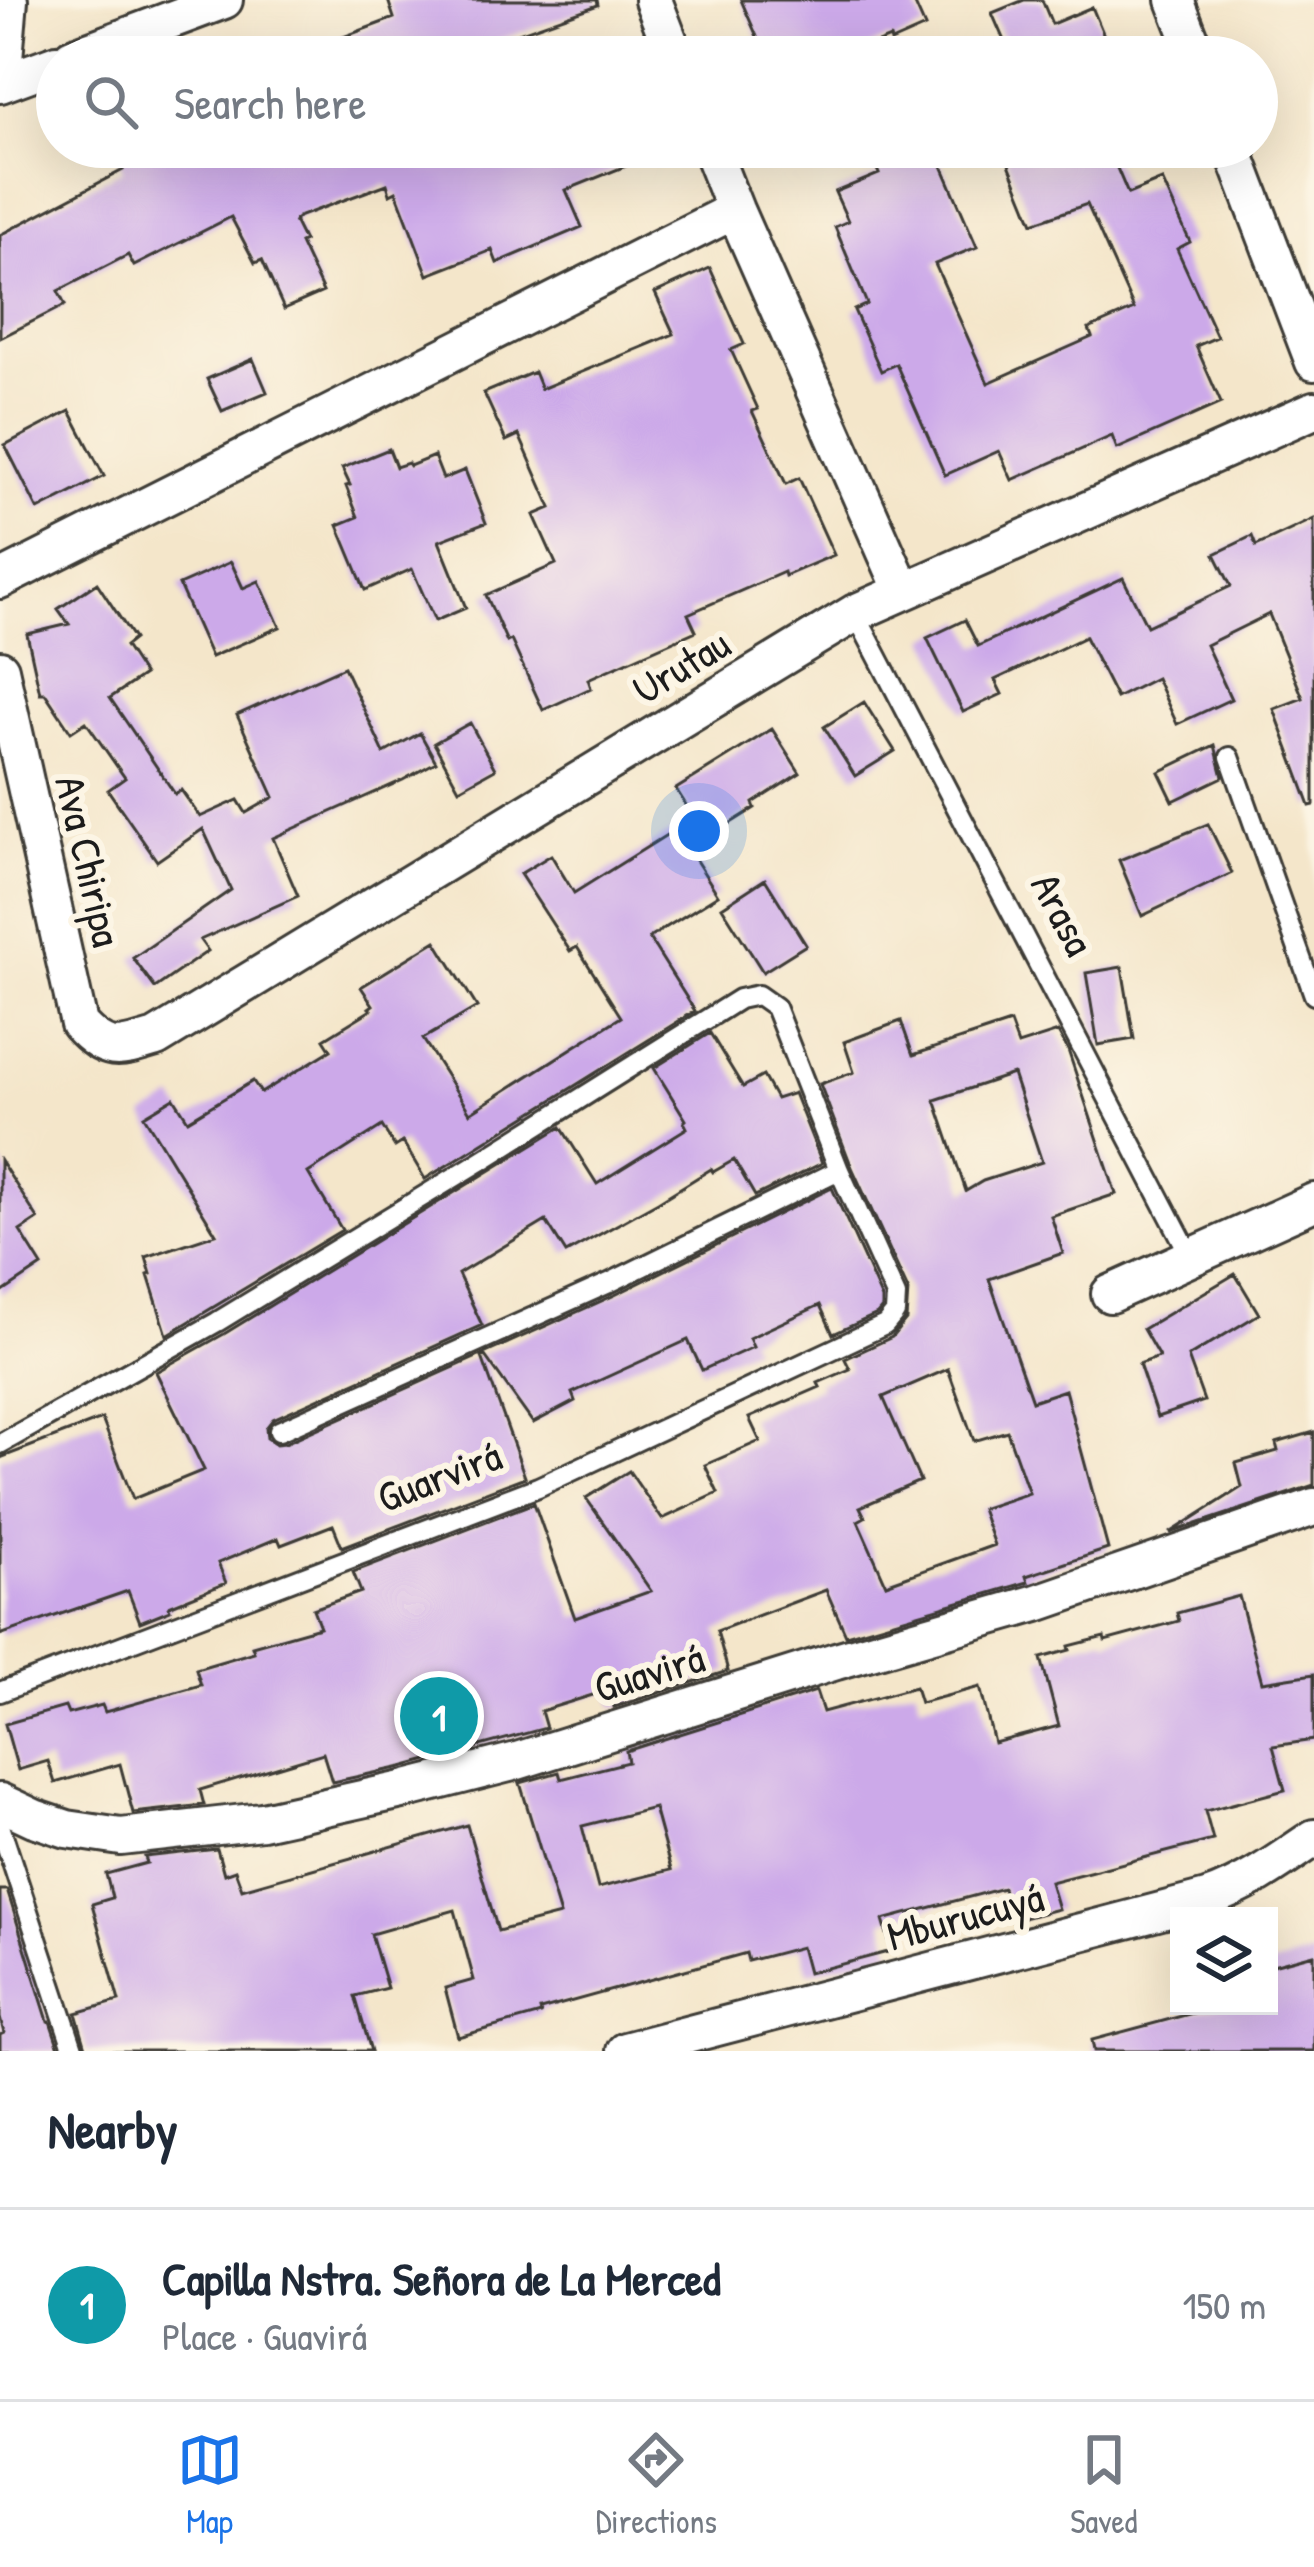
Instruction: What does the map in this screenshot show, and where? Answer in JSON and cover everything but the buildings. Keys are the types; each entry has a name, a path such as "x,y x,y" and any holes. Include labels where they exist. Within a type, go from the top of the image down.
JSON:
{"street":[{"path":"8,0 1,84 36,71"},
{"path":"128,36 224,0"},
{"path":"653,0 667,36"},
{"path":"1175,0 1189,36"},
{"path":"718,168 903,591"},
{"path":"1240,168 1314,362"},
{"path":"0,580 735,210"},
{"name":"Urutau","path":"121,1049 156,1038 855,613 1314,410"},
{"name":"Ava Chiripa","path":"0,670 80,1024 94,1041 121,1049"},
{"path":"1109,1294 1314,1202"},
{"name":"Guavirá","path":"0,1802 68,1829 121,1837 262,1821 345,1803 517,1761 1037,1603 1314,1507"},
{"name":"Mburucuyá","path":"626,2051 1208,1899 1246,1883 1314,1838"}],"lane":[{"name":"Arasa","path":"855,613 1191,1257"},
{"path":"1230,757 1314,995"},
{"path":"0,1444 217,1322 739,999 758,994 775,1007 839,1170 609,1283 279,1431"},
{"name":"Guarvirá","path":"0,1692 538,1487 885,1325 895,1312 896,1296 839,1170"},
{"path":"0,1826 74,2051"}],"place":[{"name":"Capilla Nstra. Señora de La Merced","path":"439,1716"}]}
